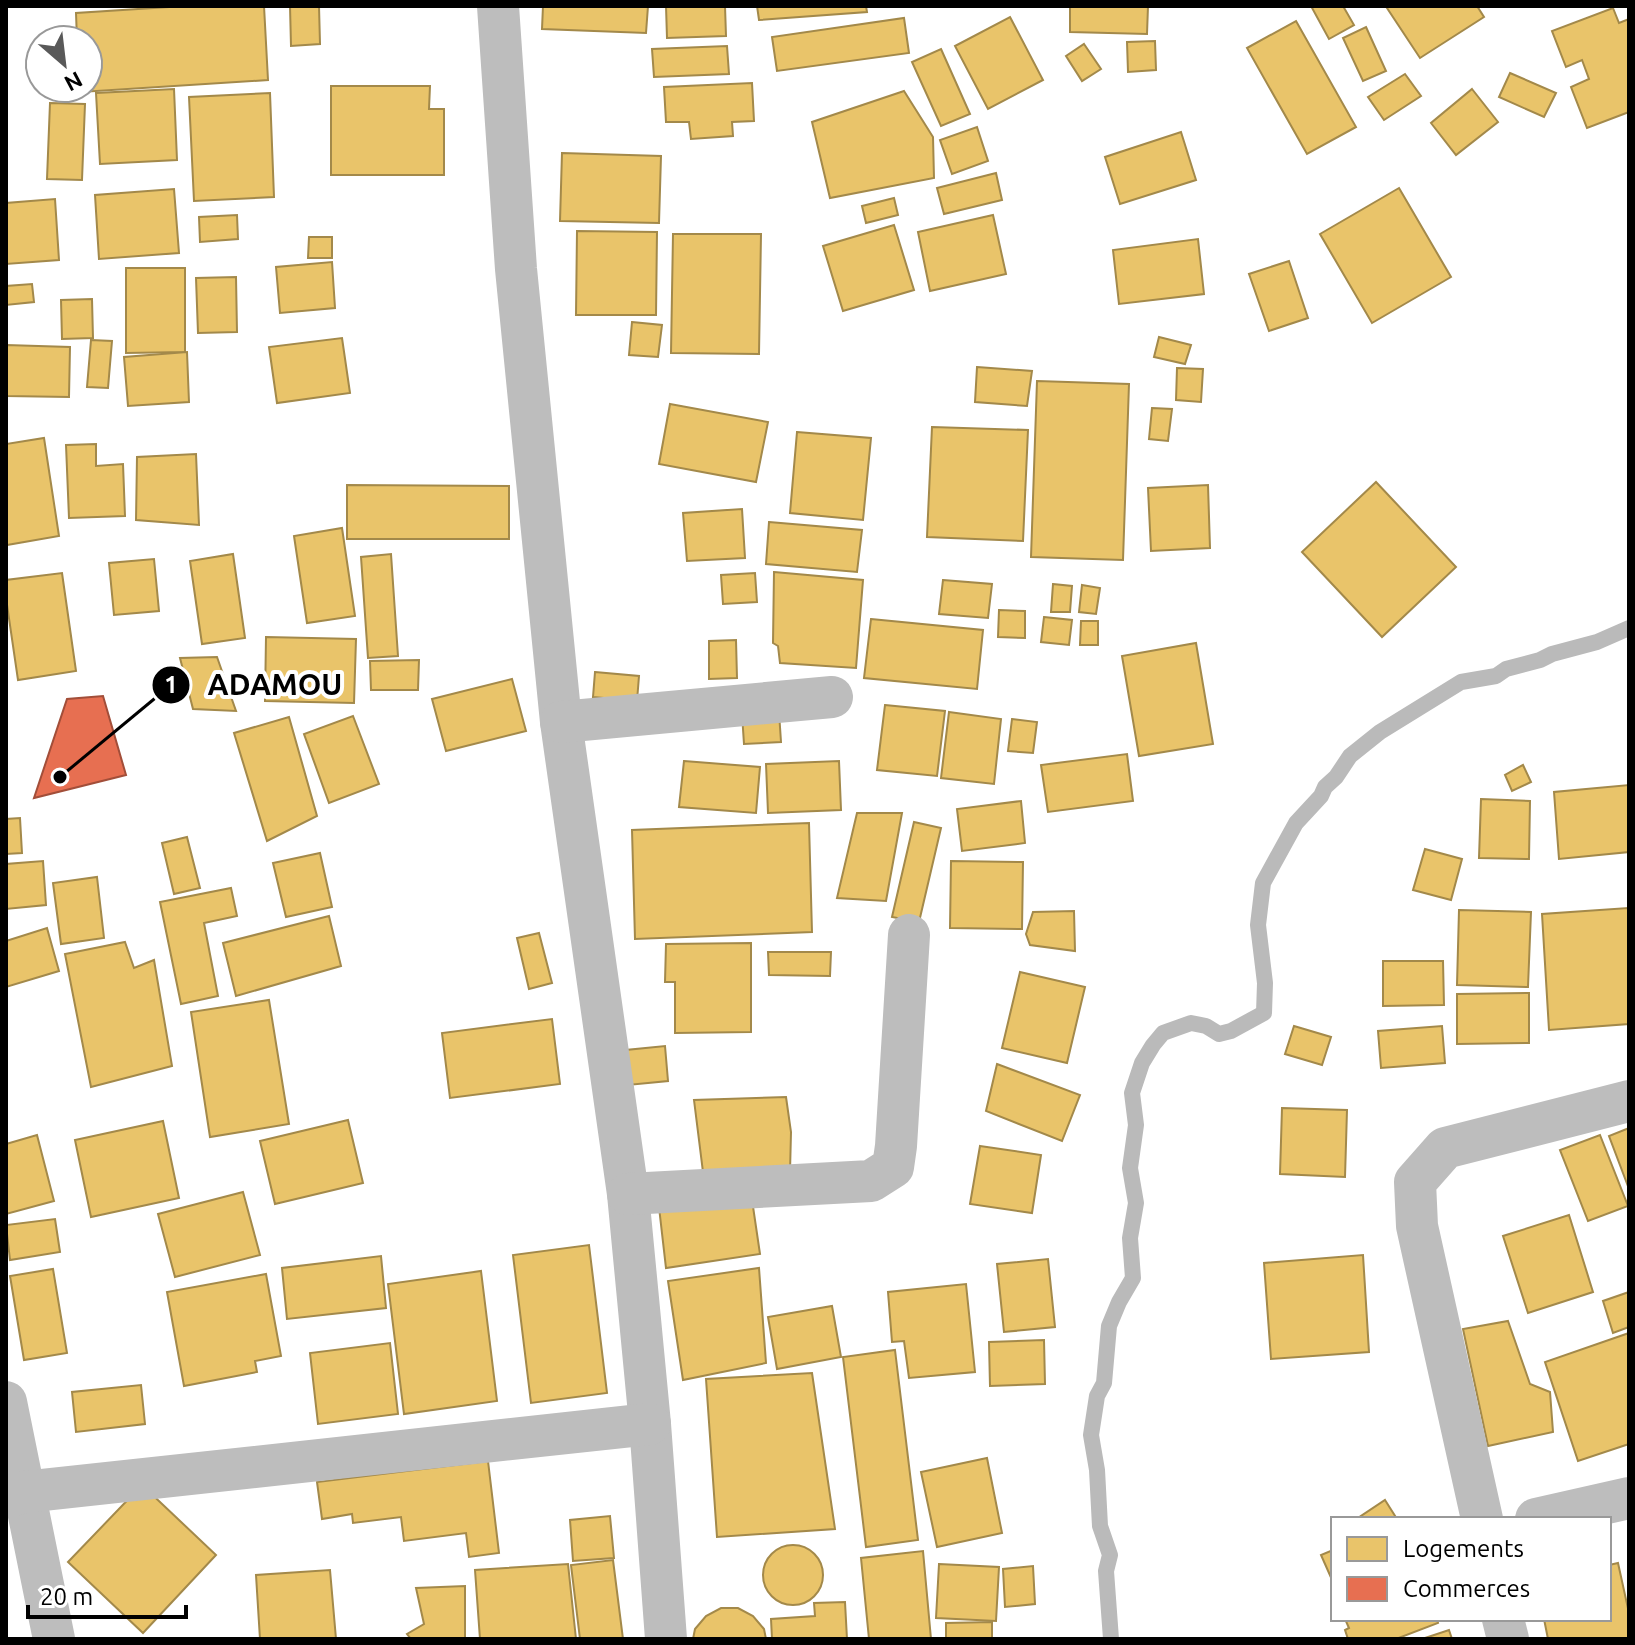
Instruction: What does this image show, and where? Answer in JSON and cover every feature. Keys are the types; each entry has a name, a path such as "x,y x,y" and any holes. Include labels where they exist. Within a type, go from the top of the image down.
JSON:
{"street":[{"path":"498,6 516,269 561,722 628,1194 666,1639"},
{"path":"561,722 832,697"},
{"path":"628,1194 871,1181 893,1167 909,935"},
{"path":"1482,1517 1417,1226 1415,1182 1445,1148 1629,1101"},
{"path":"6,1402 15,1494 54,1639"},
{"path":"15,1494 650,1424"},
{"path":"1545,1517 1629,1498"}],"building: Logements":[{"path":"185,6 264,6 268,80 104,91 104,24 76,24 76,13"},
{"path":"290,6 319,6 320,44 291,46"},
{"path":"543,6 648,6 646,33 542,29"},
{"path":"666,6 725,6 726,36 667,38"},
{"path":"757,6 866,6 867,12 759,20"},
{"path":"1070,6 1148,6 1147,34 1070,32"},
{"path":"1311,6 1343,6 1354,25 1329,39"},
{"path":"1477,6 1484,17 1420,58 1387,8"},
{"path":"1613,8 1619,23 1629,19 1629,112 1587,128 1571,87 1589,79 1582,60 1566,67 1552,31"},
{"path":"1010,17 1043,80 988,109 955,46"},
{"path":"904,18 909,53 777,71 772,37"},
{"path":"1296,21 1356,127 1307,154 1247,48"},
{"path":"1366,27 1386,71 1363,81 1343,38"},
{"path":"1155,41 1156,70 1128,72 1127,42"},
{"path":"1084,44 1101,69 1082,81 1066,56"},
{"path":"727,46 729,74 654,77 652,49"},
{"path":"941,49 970,114 941,126 912,62"},
{"path":"1510,73 1556,93 1544,117 1499,97"},
{"path":"1405,74 1421,96 1384,120 1368,97"},
{"path":"752,83 754,121 732,122 733,136 691,139 689,122 666,122 664,87"},
{"path":"331,86 430,86 429,109 444,109 444,175 331,175"},
{"path":"174,89 177,160 100,164 97,104 104,104 104,93"},
{"path":"1472,89 1498,122 1456,155 1431,123"},
{"path":"904,91 933,137 934,178 830,198 812,122"},
{"path":"270,93 274,197 194,201 189,97"},
{"path":"50,104 85,104 82,180 47,179"},
{"path":"977,127 988,161 952,174 940,140"},
{"path":"1181,132 1196,180 1120,204 1105,157"},
{"path":"562,153 661,156 659,223 560,221"},
{"path":"996,173 1002,200 944,214 937,188"},
{"path":"1399,188 1451,277 1372,323 1320,234"},
{"path":"174,189 179,253 99,259 95,195"},
{"path":"894,198 898,215 866,223 862,206"},
{"path":"55,199 59,260 6,264 6,203"},
{"path":"237,215 238,239 200,242 199,217"},
{"path":"993,215 1006,274 930,291 918,232"},
{"path":"894,225 914,290 843,311 823,246"},
{"path":"577,231 657,232 656,315 576,315"},
{"path":"673,234 761,234 759,354 671,353"},
{"path":"309,237 332,237 332,258 308,258"},
{"path":"1198,239 1204,294 1119,304 1113,250"},
{"path":"1289,261 1308,318 1269,331 1249,274"},
{"path":"332,262 335,308 280,313 276,267"},
{"path":"126,268 185,268 185,352 126,353"},
{"path":"236,277 237,332 198,333 196,278"},
{"path":"32,284 34,302 6,305 6,286"},
{"path":"92,299 93,338 62,339 61,300"},
{"path":"632,322 662,325 658,357 629,355"},
{"path":"1159,337 1191,345 1185,364 1154,357"},
{"path":"342,338 350,393 277,403 269,347"},
{"path":"91,340 112,341 108,388 87,387"},
{"path":"6,345 70,347 69,397 6,396"},
{"path":"187,352 189,402 128,406 124,357"},
{"path":"977,367 1032,371 1027,406 975,402"},
{"path":"1177,368 1203,369 1201,402 1176,400"},
{"path":"1037,381 1129,384 1123,560 1031,557"},
{"path":"670,404 768,422 756,482 659,464"},
{"path":"1152,408 1172,409 1168,441 1149,439"},
{"path":"932,427 1028,430 1023,541 927,537"},
{"path":"797,432 871,438 863,520 790,513"},
{"path":"44,438 59,536 7,545 6,444"},
{"path":"96,444 96,466 123,464 125,516 69,518 66,445"},
{"path":"196,454 199,525 136,520 137,457"},
{"path":"1376,482 1456,567 1382,637 1302,552"},
{"path":"347,485 509,486 509,539 347,539"},
{"path":"1208,485 1210,548 1151,551 1148,488"},
{"path":"742,509 745,558 687,561 683,513"},
{"path":"769,522 862,530 857,572 766,564"},
{"path":"342,528 355,616 307,623 294,536"},
{"path":"233,554 245,638 202,644 190,561"},
{"path":"391,554 398,656 368,658 361,557"},
{"path":"154,559 159,611 114,615 109,563"},
{"path":"774,572 863,580 856,668 780,663 778,646 773,643"},
{"path":"62,573 76,671 18,680 6,580"},
{"path":"755,573 757,602 723,604 721,575"},
{"path":"943,580 992,584 988,618 939,614"},
{"path":"1053,584 1072,586 1070,612 1051,612"},
{"path":"1082,585 1100,588 1096,614 1079,612"},
{"path":"999,610 1025,611 1025,638 998,637"},
{"path":"1044,617 1072,620 1069,645 1041,642"},
{"path":"871,619 983,630 977,689 864,678"},
{"path":"1081,621 1098,621 1098,645 1080,645"},
{"path":"266,637 356,639 354,703 265,701"},
{"path":"736,640 737,678 709,679 709,641"},
{"path":"1196,643 1213,744 1139,756 1122,656"},
{"path":"217,657 236,711 193,709 180,658"},
{"path":"419,660 418,690 371,690 370,661"},
{"path":"595,672 639,676 637,701 593,697"},
{"path":"512,679 526,731 446,751 432,699"},
{"path":"885,705 945,711 937,776 877,770"},
{"path":"779,712 781,742 744,744 742,714"},
{"path":"949,712 1001,719 994,784 941,778"},
{"path":"353,716 379,784 329,803 304,734"},
{"path":"289,717 317,816 267,841 234,733"},
{"path":"1012,719 1037,722 1033,753 1008,751"},
{"path":"1127,754 1133,801 1048,812 1041,765"},
{"path":"684,761 760,767 756,813 679,807"},
{"path":"839,761 841,810 768,813 766,764"},
{"path":"1523,765 1531,782 1512,791 1505,775"},
{"path":"1629,785 1629,852 1559,859 1554,792"},
{"path":"1481,799 1530,801 1529,859 1479,858"},
{"path":"1021,801 1025,843 962,851 957,809"},
{"path":"857,813 902,813 886,901 837,898"},
{"path":"20,818 22,853 6,854 6,819"},
{"path":"914,822 941,828 919,922 892,917"},
{"path":"809,823 812,932 635,939 632,830"},
{"path":"187,837 200,888 174,894 162,843"},
{"path":"1425,849 1462,859 1451,900 1413,890"},
{"path":"320,853 332,907 286,917 273,863"},
{"path":"43,861 46,905 6,909 6,864"},
{"path":"951,861 1023,862 1022,929 950,928"},
{"path":"97,877 104,938 61,944 53,883"},
{"path":"231,888 237,916 204,923 218,996 181,1004 160,902"},
{"path":"1628,908 1629,1024 1549,1030 1542,914"},
{"path":"1459,910 1531,912 1528,987 1457,985"},
{"path":"1074,911 1075,951 1030,945 1026,934 1033,912"},
{"path":"329,916 341,966 236,996 223,943"},
{"path":"47,928 59,971 6,987 6,941"},
{"path":"539,933 552,983 529,989 517,938"},
{"path":"125,942 134,968 154,960 172,1066 91,1087 65,954"},
{"path":"751,943 751,1032 675,1033 675,982 665,982 666,944"},
{"path":"768,952 831,952 830,976 769,975"},
{"path":"1383,961 1443,961 1444,1005 1383,1006"},
{"path":"1020,972 1085,987 1067,1063 1002,1048"},
{"path":"1529,993 1529,1043 1457,1044 1457,994"},
{"path":"269,1000 289,1124 210,1137 191,1012"},
{"path":"552,1019 560,1084 450,1098 442,1033"},
{"path":"1294,1026 1331,1037 1322,1065 1285,1054"},
{"path":"1442,1026 1445,1063 1381,1068 1378,1031"},
{"path":"665,1046 668,1081 628,1085 626,1050"},
{"path":"997,1064 1080,1095 1062,1141 986,1111"},
{"path":"786,1097 791,1132 790,1172 703,1172 694,1100"},
{"path":"1282,1108 1347,1110 1345,1177 1280,1174"},
{"path":"348,1120 363,1183 275,1204 260,1141"},
{"path":"163,1121 179,1198 91,1217 75,1140"},
{"path":"1629,1128 1629,1189 1609,1136"},
{"path":"37,1135 54,1201 6,1214 6,1144"},
{"path":"1600,1135 1628,1206 1588,1221 1560,1150"},
{"path":"980,1146 1041,1155 1032,1213 970,1204"},
{"path":"243,1192 260,1255 175,1277 158,1214"},
{"path":"751,1193 760,1254 666,1268 659,1207"},
{"path":"1569,1215 1593,1292 1528,1313 1503,1236"},
{"path":"55,1219 60,1252 10,1260 6,1225"},
{"path":"589,1245 607,1393 531,1403 513,1255"},
{"path":"1363,1255 1369,1352 1271,1359 1264,1263"},
{"path":"381,1256 386,1308 287,1319 282,1268"},
{"path":"1048,1259 1055,1327 1004,1332 997,1264"},
{"path":"759,1268 766,1363 683,1380 668,1281"},
{"path":"53,1269 67,1353 24,1360 10,1276"},
{"path":"481,1271 497,1401 404,1414 388,1284"},
{"path":"266,1274 281,1356 255,1361 257,1372 184,1386 167,1292"},
{"path":"966,1284 975,1372 909,1378 904,1341 892,1342 888,1292"},
{"path":"1629,1292 1629,1327 1613,1333 1603,1301"},
{"path":"832,1306 841,1357 777,1369 768,1317"},
{"path":"1508,1321 1530,1384 1550,1392 1553,1432 1488,1446 1463,1329"},
{"path":"1629,1333 1629,1444 1578,1461 1545,1362"},
{"path":"1044,1340 1045,1384 990,1386 989,1342"},
{"path":"390,1343 398,1414 318,1424 310,1353"},
{"path":"895,1350 918,1540 866,1547 843,1357"},
{"path":"812,1373 835,1529 717,1537 706,1379"},
{"path":"141,1385 145,1424 76,1432 72,1392"},
{"path":"987,1458 1002,1533 937,1547 921,1472"},
{"path":"488,1461 499,1553 469,1557 466,1533 404,1541 401,1517 353,1523 352,1514 322,1519 317,1482"},
{"path":"142,1485 216,1555 143,1633 68,1562"},
{"path":"1385,1500 1396,1517 1360,1517"},
{"path":"610,1516 614,1558 573,1561 570,1520"},
{"path":"793,1545 805,1547 814,1554 821,1563 821,1587 814,1596 805,1603 793,1605 781,1603 772,1596 765,1587 763,1575 765,1563 772,1554 781,1547"},
{"path":"923,1551 931,1639 869,1639 861,1558"},
{"path":"1331,1551 1331,1578 1321,1555"},
{"path":"613,1560 623,1639 580,1639 571,1565"},
{"path":"1618,1563 1629,1613 1629,1639 1548,1639 1544,1621 1611,1621 1611,1565"},
{"path":"568,1564 576,1639 480,1639 475,1570"},
{"path":"939,1564 999,1567 996,1621 936,1618"},
{"path":"1033,1566 1035,1604 1005,1607 1003,1569"},
{"path":"330,1570 336,1639 260,1639 256,1575"},
{"path":"465,1586 465,1639 411,1639 407,1634 424,1624 416,1588"},
{"path":"845,1602 847,1639 772,1639 771,1619 815,1616 814,1603"},
{"path":"721,1608 738,1608 753,1616 764,1629 766,1639 693,1639 695,1629 706,1616"},
{"path":"1346,1621 1438,1623 1396,1639 1348,1639 1345,1630 1349,1628"},
{"path":"992,1622 992,1639 946,1639 946,1623"},
{"path":"1449,1630 1452,1639 1422,1639"}],"building: Commerces":[{"path":"103,696 126,775 34,798 67,699"}],"waterway":[{"path":"1111,1639 1106,1571 1110,1555 1100,1526 1097,1470 1091,1435 1097,1396 1104,1383 1109,1326 1133,1278 1130,1238 1136,1203 1130,1168 1136,1125 1132,1093 1142,1063 1163,1033 1191,1023 1206,1026 1219,1034 1264,1013 1265,983 1258,925 1263,883 1296,823 1321,796 1350,756 1380,732 1461,682 1496,676 1506,669 1597,642 1629,628"}],"place":[{"name":"ADAMOU","path":"60,777"}]}
